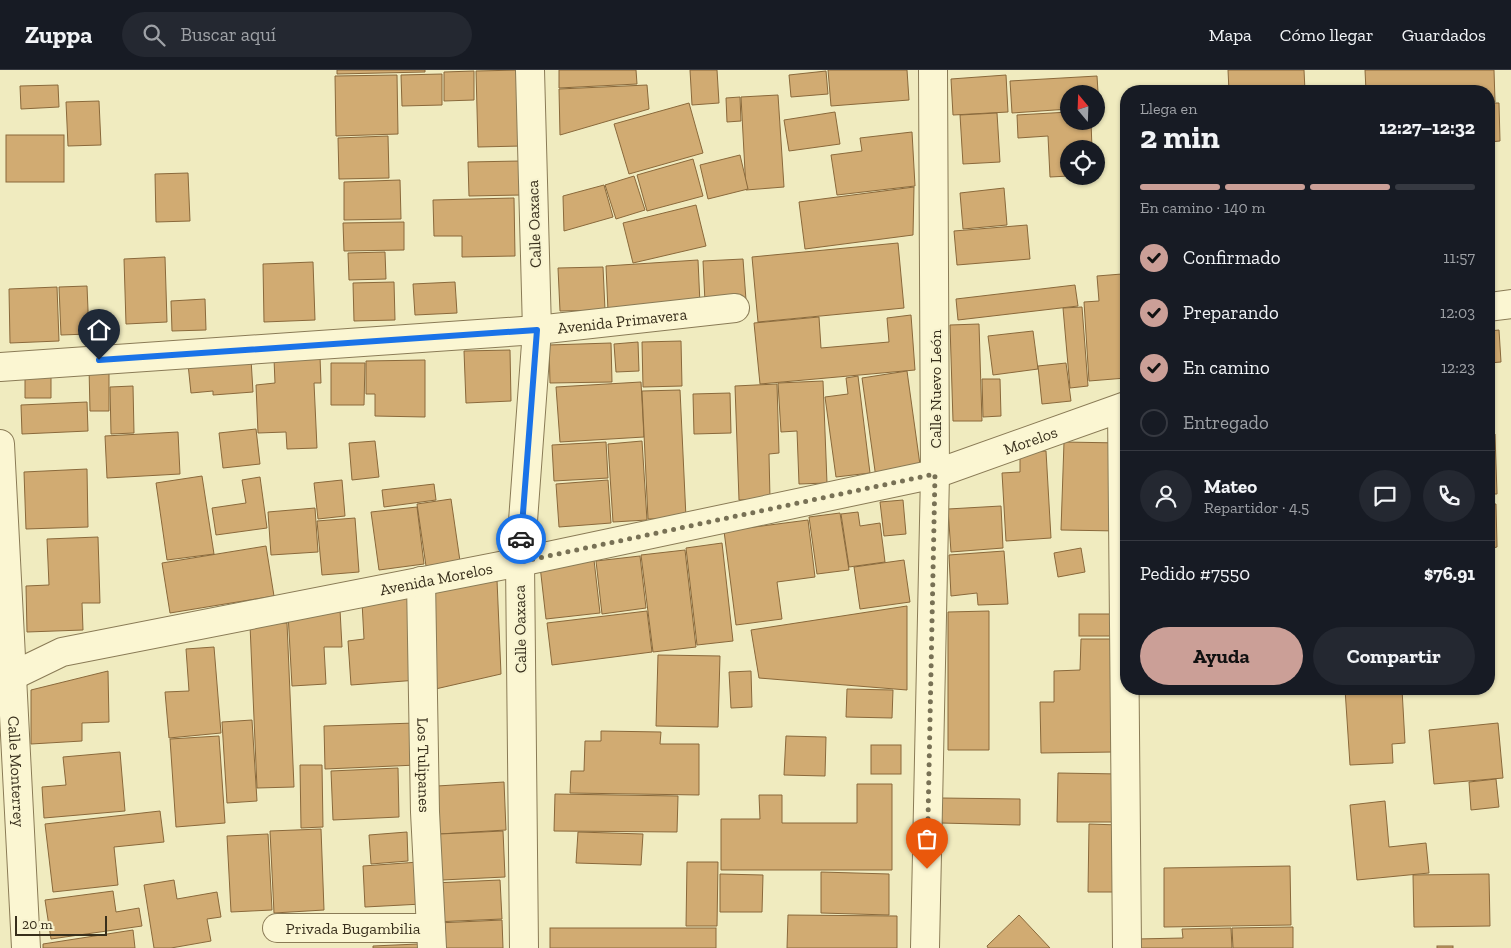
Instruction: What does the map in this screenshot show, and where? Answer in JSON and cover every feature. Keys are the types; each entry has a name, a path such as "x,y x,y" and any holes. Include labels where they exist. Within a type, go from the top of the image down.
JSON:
{"street":[{"name":"Calle Oaxaca","path":"524,948 520,562 537,330 530,70"},
{"name":"Calle Nuevo León","path":"925,948 935,474 933,70"},
{"path":"1495,306 1511,304"},
{"name":"Avenida Primavera","path":"0,367 537,330 735,308"},
{"name":"Morelos","path":"935,474 1120,408"},
{"name":"Calle Monterrey","path":"0,444 6,679 26,948"},
{"name":"Avenida Morelos","path":"6,679 62,652 520,562 935,474"},
{"name":"Los Tulipanes","path":"421,581 425,812 432,938"},
{"path":"1126,695 1127,948"},
{"name":"Privada Bugambilia","path":"276,928 432,938"}],"building":[{"path":"337,70 425,70 425,72 337,74"},
{"path":"521,70 522,146 478,147 476,71"},
{"path":"559,70 636,70 637,84 559,88"},
{"path":"690,70 717,70 719,103 692,105"},
{"path":"828,70 907,70 909,100 831,106"},
{"path":"1228,70 1304,70 1305,85 1229,85"},
{"path":"1365,70 1494,70 1494,85 1366,85"},
{"path":"474,71 474,100 444,101 444,72"},
{"path":"826,71 828,94 791,97 789,75"},
{"path":"442,74 442,105 402,106 401,75"},
{"path":"397,75 398,134 336,136 335,76"},
{"path":"1006,75 1008,112 953,115 951,79"},
{"path":"1097,76 1098,85 1060,85 1060,110 1012,113 1010,81"},
{"path":"58,85 59,107 21,109 20,86"},
{"path":"647,85 649,109 560,135 559,89"},
{"path":"778,95 784,187 746,190 741,97"},
{"path":"740,97 741,121 727,122 726,98"},
{"path":"99,101 101,145 68,146 66,102"},
{"path":"689,103 703,153 629,174 614,124"},
{"path":"1495,103 1499,103 1500,141 1495,141"},
{"path":"835,112 840,144 789,151 784,120"},
{"path":"997,113 1000,162 963,164 960,115"},
{"path":"1060,113 1060,130 1091,130 1092,140 1060,140 1060,176 1050,177 1048,136 1018,138 1017,115"},
{"path":"912,132 915,186 837,195 831,155 862,151 860,138"},
{"path":"6,135 64,135 64,182 6,182"},
{"path":"388,136 389,178 339,179 338,138"},
{"path":"740,155 748,189 708,199 700,165"},
{"path":"693,159 703,196 647,211 637,175"},
{"path":"520,161 521,195 469,196 468,162"},
{"path":"188,173 190,221 156,222 155,174"},
{"path":"634,176 645,210 616,219 605,185"},
{"path":"400,180 401,219 344,220 344,182"},
{"path":"604,185 613,217 564,231 563,196"},
{"path":"914,187 913,235 805,249 799,202"},
{"path":"1004,188 1007,225 963,229 960,193"},
{"path":"514,198 515,256 462,257 462,236 434,236 433,200"},
{"path":"696,205 706,246 633,263 623,223"},
{"path":"404,222 404,250 344,251 343,223"},
{"path":"1027,225 1030,259 957,265 954,231"},
{"path":"898,243 904,308 758,322 752,257"},
{"path":"385,252 386,279 349,280 348,253"},
{"path":"165,257 167,322 126,324 124,259"},
{"path":"743,259 746,300 705,302 703,261"},
{"path":"698,260 700,304 608,311 606,266"},
{"path":"313,262 315,320 264,322 263,264"},
{"path":"603,267 605,310 560,311 558,268"},
{"path":"1120,274 1120,378 1089,381 1084,302 1099,301 1097,276"},
{"path":"394,282 395,320 354,321 353,283"},
{"path":"455,282 457,313 415,315 413,284"},
{"path":"1075,285 1078,306 958,320 956,299"},
{"path":"87,286 89,334 61,335 59,287"},
{"path":"57,287 59,341 10,343 9,289"},
{"path":"205,299 206,330 172,331 171,301"},
{"path":"1082,307 1088,386 1070,388 1063,308"},
{"path":"911,315 915,370 760,384 754,323 819,317 821,348 889,342 887,318"},
{"path":"979,324 982,421 953,421 950,325"},
{"path":"1495,330 1499,330 1501,362 1495,362"},
{"path":"1033,331 1038,369 993,375 988,336"},
{"path":"681,341 682,386 643,387 642,342"},
{"path":"638,342 639,371 616,372 614,344"},
{"path":"611,343 612,382 550,383 549,345"},
{"path":"510,350 511,401 466,403 464,351"},
{"path":"320,357 321,383 314,383 317,448 287,449 286,432 258,433 256,385 275,383 274,359"},
{"path":"251,359 253,392 213,395 213,391 191,393 188,364"},
{"path":"425,360 425,417 375,416 375,394 366,394 366,361"},
{"path":"331,363 365,363 364,405 331,405"},
{"path":"1066,363 1071,401 1042,404 1038,366"},
{"path":"109,366 109,411 90,411 89,367"},
{"path":"51,369 51,398 25,398 25,370"},
{"path":"907,371 921,472 876,478 862,378"},
{"path":"858,376 870,473 836,477 825,397 848,394 846,378"},
{"path":"982,379 1000,379 1001,416 983,417"},
{"path":"823,381 827,483 799,484 797,431 781,432 778,383"},
{"path":"641,382 644,437 560,442 556,387"},
{"path":"777,384 779,453 769,454 770,499 739,500 735,386"},
{"path":"133,386 134,433 111,434 110,387"},
{"path":"680,390 686,518 648,519 642,391"},
{"path":"730,393 731,433 694,434 693,394"},
{"path":"87,402 88,431 22,434 21,405"},
{"path":"256,429 260,464 223,468 219,433"},
{"path":"178,432 180,474 107,478 105,436"},
{"path":"1495,434 1497,494 1495,494"},
{"path":"375,441 379,477 352,480 349,443"},
{"path":"642,441 647,520 613,522 608,444"},
{"path":"606,442 608,478 554,481 552,445"},
{"path":"1064,442 1120,443 1118,531 1061,530"},
{"path":"1046,451 1051,538 1006,541 1002,473 1020,472 1020,452"},
{"path":"87,469 88,527 26,529 24,472"},
{"path":"202,476 214,554 167,560 156,483"},
{"path":"260,477 267,528 216,535 212,508 246,503 242,480"},
{"path":"342,480 345,516 318,519 314,483"},
{"path":"608,480 611,523 559,527 556,484"},
{"path":"434,484 436,500 384,507 382,490"},
{"path":"451,499 460,561 426,566 417,504"},
{"path":"903,500 906,534 884,536 880,502"},
{"path":"1495,504 1496,504 1497,547 1495,548"},
{"path":"1001,506 1003,548 951,552 948,509"},
{"path":"417,507 424,564 379,570 371,512"},
{"path":"315,508 318,552 271,555 268,512"},
{"path":"858,512 860,526 880,523 885,562 849,567 841,514"},
{"path":"840,513 849,570 817,574 809,517"},
{"path":"355,518 359,572 322,575 317,521"},
{"path":"808,520 815,577 777,582 782,619 736,625 724,531"},
{"path":"98,537 100,603 82,603 83,630 27,632 26,586 49,585 47,539"},
{"path":"722,543 733,641 697,645 686,548"},
{"path":"266,546 274,596 170,613 162,563"},
{"path":"1081,548 1085,572 1058,577 1054,553"},
{"path":"685,550 696,647 653,652 641,555"},
{"path":"1004,551 1008,604 978,605 977,593 951,596 949,555"},
{"path":"640,556 646,608 602,614 596,561"},
{"path":"594,560 600,613 546,619 540,566"},
{"path":"904,560 910,602 860,609 854,567"},
{"path":"497,580 501,674 431,690 426,584"},
{"path":"412,598 418,680 351,685 348,641 364,639 362,602"},
{"path":"907,606 907,690 759,678 751,630"},
{"path":"340,610 342,647 324,647 326,684 292,686 288,613"},
{"path":"647,611 652,652 552,665 547,623"},
{"path":"989,611 989,750 948,750 948,612"},
{"path":"1079,614 1116,614 1116,636 1079,636"},
{"path":"287,623 294,787 257,788 250,625"},
{"path":"1081,639 1114,639 1114,752 1041,753 1040,702 1054,702 1054,671 1080,670"},
{"path":"214,647 221,733 169,738 165,692 189,691 186,649"},
{"path":"658,655 720,656 718,727 656,726"},
{"path":"108,671 109,722 82,723 82,741 31,744 31,690"},
{"path":"751,671 752,707 731,708 729,672"},
{"path":"847,689 893,690 892,718 846,717"},
{"path":"1345,695 1402,695 1405,743 1392,744 1393,763 1350,765"},
{"path":"252,720 257,801 227,803 222,722"},
{"path":"415,723 417,765 325,769 324,726"},
{"path":"1498,723 1503,778 1434,784 1429,730"},
{"path":"601,731 661,732 660,744 699,744 699,795 570,793 571,771 584,771 585,741 601,741"},
{"path":"219,736 225,823 176,827 170,739"},
{"path":"786,736 826,737 825,776 784,775"},
{"path":"871,745 901,745 901,774 871,774"},
{"path":"120,752 125,811 44,818 42,787 66,785 63,757"},
{"path":"300,765 322,765 323,827 301,828"},
{"path":"398,768 399,817 333,820 331,771"},
{"path":"1058,773 1120,774 1120,822 1057,822"},
{"path":"1496,779 1499,807 1471,810 1469,782"},
{"path":"504,782 506,830 439,834 437,786"},
{"path":"857,784 892,784 892,870 721,870 721,819 760,819 759,795 782,795 782,823 857,823"},
{"path":"555,794 678,796 677,832 554,831"},
{"path":"941,798 1020,799 1020,825 941,823"},
{"path":"1385,801 1389,847 1426,843 1429,873 1357,880 1350,805"},
{"path":"160,811 164,842 114,847 118,885 53,892 45,824"},
{"path":"1089,824 1119,825 1117,892 1088,892"},
{"path":"321,829 324,910 274,913 270,831"},
{"path":"503,831 505,877 442,880 440,834"},
{"path":"407,832 408,861 371,864 369,835"},
{"path":"578,832 643,834 641,865 576,863"},
{"path":"268,834 272,910 231,912 227,836"},
{"path":"419,862 422,904 365,907 363,866"},
{"path":"687,862 718,862 717,926 686,926"},
{"path":"1290,866 1291,925 1164,927 1164,868"},
{"path":"821,872 889,874 889,915 821,913"},
{"path":"720,874 763,875 762,912 720,912"},
{"path":"1489,874 1490,926 1414,927 1413,875"},
{"path":"174,880 177,899 217,892 221,917 207,919 211,941 171,948 154,948 144,885"},
{"path":"500,880 502,919 434,922 433,883"},
{"path":"113,891 116,912 139,908 142,926 51,939 45,900"},
{"path":"788,915 897,916 897,948 787,948"},
{"path":"1019,915 1050,948 988,948 987,946"},
{"path":"502,920 503,948 438,948 437,923"},
{"path":"1293,927 1293,948 1233,948 1232,928"},
{"path":"550,928 716,928 716,948 550,948"},
{"path":"1231,928 1232,948 1137,948 1137,939 1183,938 1182,929"},
{"path":"133,930 135,948 43,948 43,944"},
{"path":"418,944 418,948 373,948 373,946"},
{"path":"1437,946 1453,946 1453,948 1437,948"}],"way so far":[{"path":"521,539 520,562 935,474 927,869"}],"route":[{"path":"99,360 537,330 521,539"}]}
